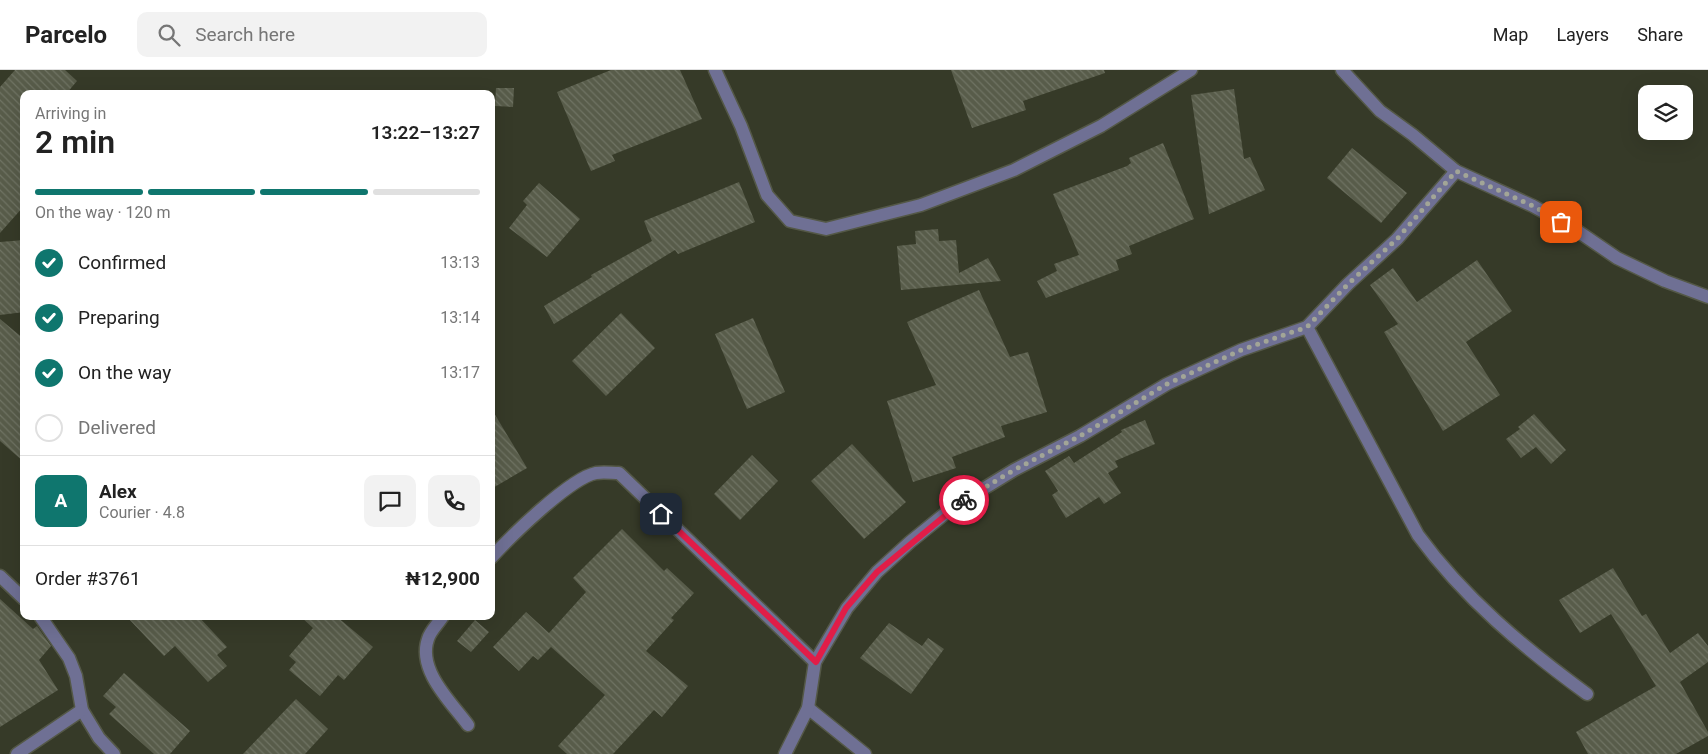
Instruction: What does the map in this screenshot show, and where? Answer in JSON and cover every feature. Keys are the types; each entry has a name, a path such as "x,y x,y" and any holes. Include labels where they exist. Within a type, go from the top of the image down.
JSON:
{"street":[{"path":"715,70 741,126 767,195 790,221 826,229 921,205 1014,170 1101,126 1192,70"},
{"path":"1342,70 1380,111 1414,135 1456,171 1533,206 1576,230 1617,258 1708,298"},
{"path":"785,754 808,708 816,662 846,608 877,572 952,508 1014,470 1080,436 1167,384 1241,350 1307,327 1348,284 1397,239 1456,171"},
{"path":"1307,327 1418,535 1440,565 1479,606 1517,640 1587,694"},
{"path":"495,554 511,536 562,493 595,474 619,474 816,662"},
{"path":"0,576 20,594"},
{"path":"43,620 69,658 76,676 82,710 99,738 114,754"},
{"path":"440,620 428,639 426,665 438,685 468,725"},
{"path":"808,708 865,754"},
{"path":"17,754 82,710"}],"building":[{"path":"15,70 65,70 77,81 69,90 20,90 20,210 0,233 0,87"},
{"path":"611,70 680,70 702,119 612,155 615,161 591,171 557,92"},
{"path":"951,70 1104,70 1105,73 1023,101 1026,110 972,128"},
{"path":"496,88 514,88 513,107 495,106"},
{"path":"1234,89 1244,159 1250,157 1265,190 1209,214 1191,95"},
{"path":"1163,143 1194,219 1129,246 1132,254 1116,260 1119,270 1046,298 1037,281 1057,271 1054,264 1079,255 1053,194 1127,166 1131,163 1129,158"},
{"path":"1352,148 1407,193 1381,223 1327,178"},
{"path":"739,182 755,222 678,254 675,250 554,324 544,306 592,277 591,275 652,241 644,221"},
{"path":"539,183 580,219 547,257 509,228 527,205 523,201"},
{"path":"938,229 939,241 956,240 959,273 988,258 1001,281 901,290 897,246 916,244 915,231"},
{"path":"20,240 20,312 0,315 0,242"},
{"path":"1477,260 1512,311 1466,342 1500,395 1443,431 1384,332 1398,324 1370,285 1393,268 1417,302"},
{"path":"979,290 1010,357 1028,352 1047,412 1001,426 1005,437 952,457 956,468 913,482 887,401 936,385 907,322"},
{"path":"621,313 655,348 606,396 572,361"},
{"path":"753,318 785,392 747,409 715,334"},
{"path":"0,319 20,336 20,458 0,441"},
{"path":"1534,414 1566,450 1551,464 1536,447 1521,458 1506,439 1520,429 1518,427"},
{"path":"495,415 527,468 495,487"},
{"path":"1145,420 1155,444 1115,461 1118,467 1108,473 1121,493 1104,504 1099,497 1066,518 1052,495 1058,491 1045,471 1069,456 1074,463 1122,432 1121,430"},
{"path":"852,444 906,502 864,539 811,481"},
{"path":"752,455 778,481 740,520 714,494"},
{"path":"622,529 664,571 667,568 694,593 671,618 674,620 646,651 688,686 662,717 654,710 613,754 567,754 558,746 605,695 551,647 538,660 533,656 519,671 493,647 526,612 549,633 586,592 573,578"},
{"path":"1613,568 1642,616 1646,614 1670,653 1698,633 1708,646 1708,662 1680,682 1708,732 1708,736 1676,754 1588,754 1576,732 1656,686 1611,614 1580,633 1559,600"},
{"path":"0,599 20,617 20,620 23,620 33,629 37,626 51,646 39,660 58,690 0,727"},
{"path":"130,620 202,620 227,647 217,655 227,666 208,682 175,646 164,656"},
{"path":"304,620 341,620 373,647 344,680 338,675 320,696 289,670 296,662 289,656 313,628"},
{"path":"475,620 489,632 471,652 457,641"},
{"path":"889,623 922,646 928,638 944,649 911,694 860,658"},
{"path":"124,673 190,731 170,754 154,754 109,714 116,707 103,696"},
{"path":"296,699 328,729 305,754 243,754"}],"way so far":[{"path":"964,500 1014,470 1080,436 1167,384 1241,350 1307,327 1348,284 1397,239 1456,171 1533,206 1561,222"}],"route":[{"path":"661,514 816,662 846,608 877,572 910,542 964,500"}]}
